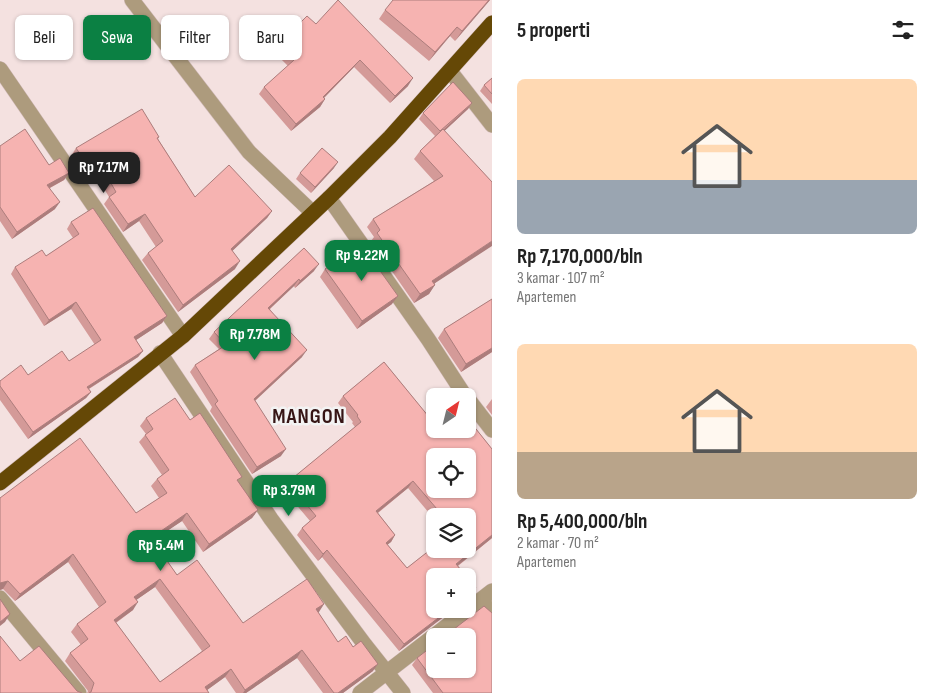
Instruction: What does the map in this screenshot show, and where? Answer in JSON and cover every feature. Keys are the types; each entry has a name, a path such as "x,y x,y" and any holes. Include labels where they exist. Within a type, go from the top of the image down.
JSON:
{"highway":[{"path":"0,483 182,336 329,198 390,137 492,23"}],"street":[{"path":"132,0 249,152 313,213"},
{"path":"0,69 182,336"},
{"path":"450,71 492,125"},
{"path":"329,198 428,339 460,388"},
{"path":"160,353 271,519 403,693"},
{"path":"476,410 492,430"},
{"path":"360,693 487,596 492,613"},
{"path":"0,598 79,693"}],"building":[{"path":"338,0 413,78 395,96 360,60 323,97 325,99 296,124 264,87 294,60 302,60 302,21 307,16 316,24"},
{"path":"393,0 489,0 462,31 457,27 435,52 385,10"},
{"path":"492,78 492,94 484,85"},
{"path":"453,82 472,103 440,131 423,113"},
{"path":"142,109 159,137 157,138 195,197 229,165 272,211 231,249 240,261 183,305 148,253 163,241 145,214 128,224 109,197 116,192 96,157 86,163 76,148"},
{"path":"25,129 49,165 60,158 69,173 47,185 60,202 17,232 0,207 0,146"},
{"path":"443,129 492,182 492,241 432,281 435,285 420,294 377,233 380,230 373,219 443,176 420,151"},
{"path":"322,148 338,162 315,187 300,173"},
{"path":"93,208 167,316 134,337 143,351 87,387 91,392 33,432 0,386 0,381 21,365 28,375 62,351 69,361 101,340 76,302 49,320 15,267 42,250 46,256 79,234 71,222"},
{"path":"361,244 398,296 362,321 325,269"},
{"path":"304,248 319,264 300,281 299,279 268,308 307,350 254,399 286,449 257,467 215,404 218,401 195,365 226,345 214,332"},
{"path":"492,299 492,348 466,364 444,329"},
{"path":"384,362 426,413 426,438 476,438 476,429 492,449 492,535 476,548 476,508 436,508 428,498 476,498 476,448 426,448 426,496 413,481 376,511 395,535 386,543 407,568 426,553 426,558 463,558 456,564 459,568 426,568 426,618 438,618 404,644 327,550 323,554 302,528 316,516 288,482 361,422 358,415 343,396"},
{"path":"175,398 190,420 200,413 242,477 237,480 258,510 209,544 187,513 151,538 177,575 197,560 243,623 307,579 324,604 316,609 338,642 346,636 353,647 361,641 378,664 338,693 334,693 302,650 245,690 231,669 205,687 209,693 89,693 94,683 70,653 88,639 77,624 106,602 73,554 20,594 8,581 0,583 0,498 80,438 136,513 167,493 157,479 169,470 145,435 153,429 146,418","holes":["160,579 210,646 160,682 114,620 138,602 134,597"]},
{"path":"0,599 10,614 0,622"},
{"path":"484,606 492,613 492,693 443,693 432,678 476,678 476,628 455,628 468,618 476,618 476,612"},
{"path":"0,636 20,661 39,646 77,691 82,693 0,693"},
{"path":"426,651 426,670 417,658"}],"district":[{"name":"MANGON","path":"309,416"}]}
